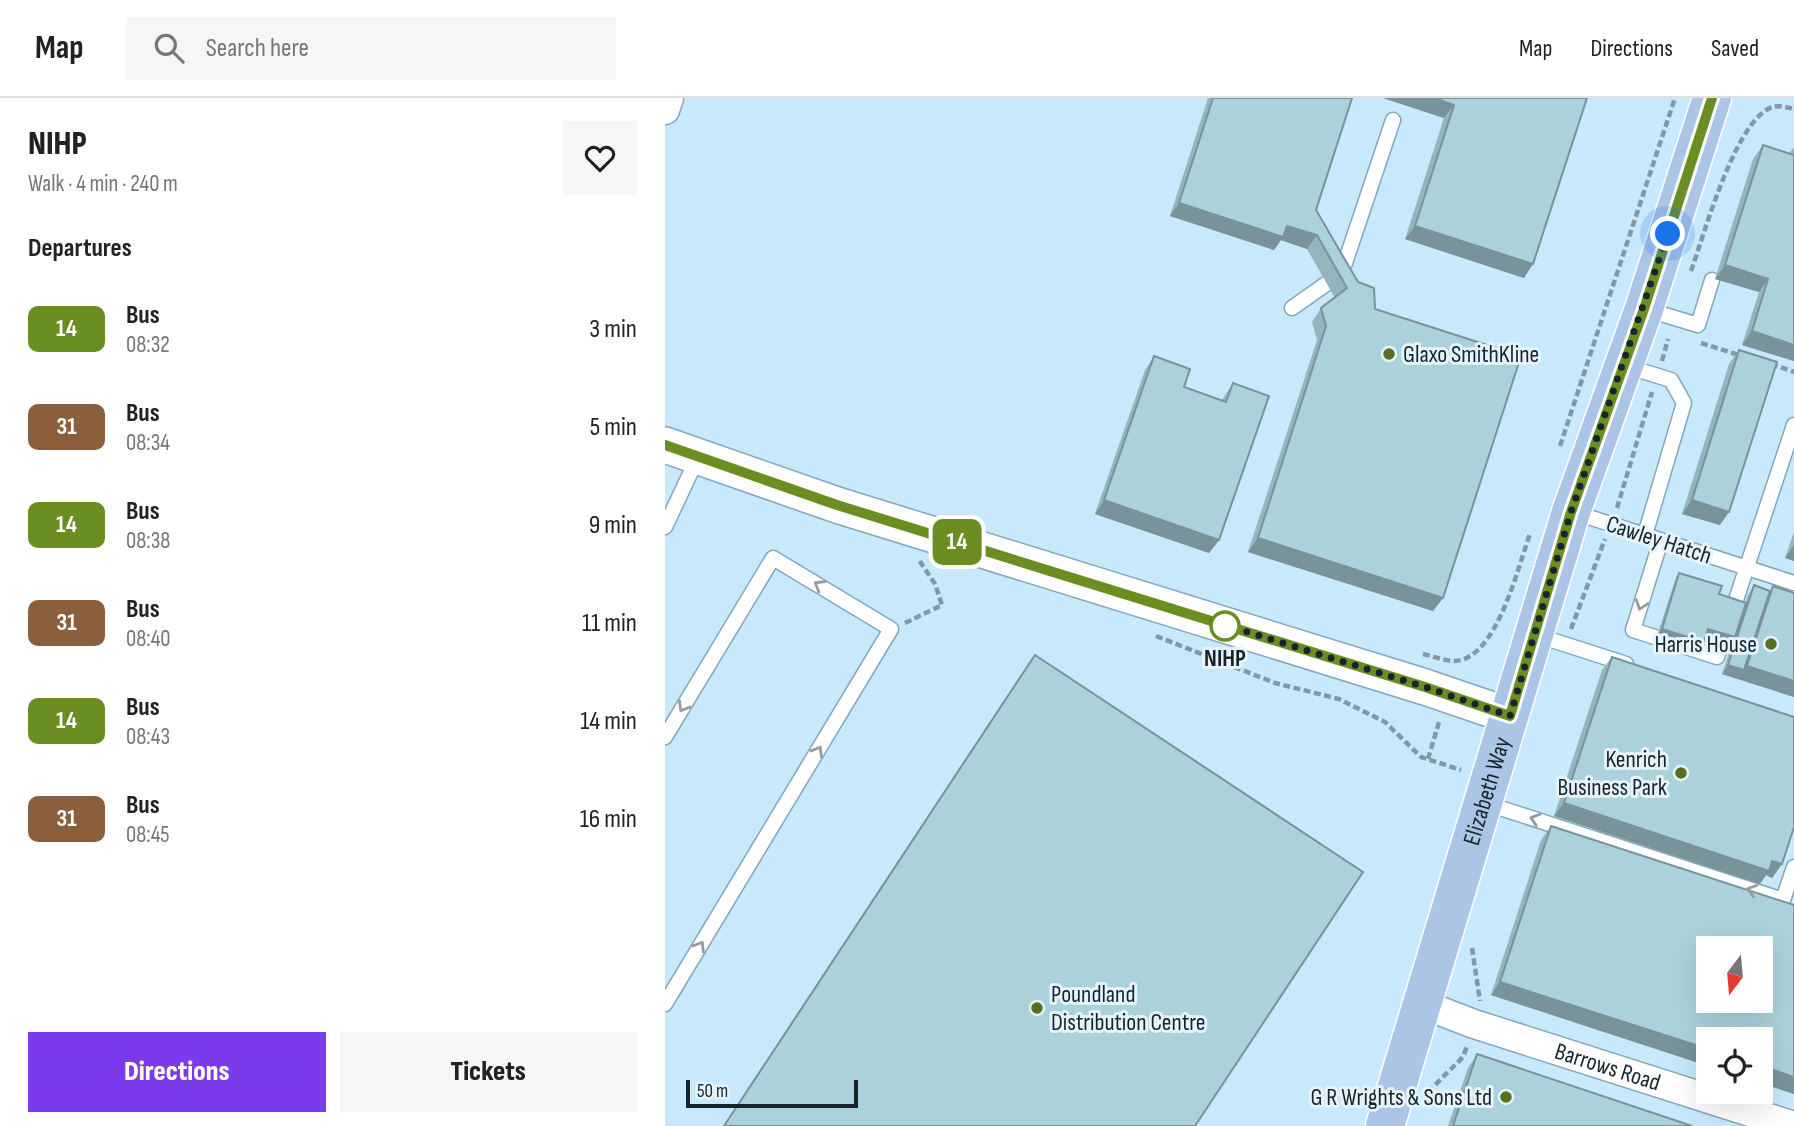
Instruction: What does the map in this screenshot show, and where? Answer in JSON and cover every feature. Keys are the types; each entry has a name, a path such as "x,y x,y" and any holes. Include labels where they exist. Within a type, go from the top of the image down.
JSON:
{"main road":[{"name":"Elizabeth Way","path":"1385,1126 1510,716 1550,639 1571,512 1663,320 1713,98"}],"street":[{"path":"665,110 669,98"},
{"path":"665,445 837,505 1425,687 1510,716"},
{"name":"Barrows Road","path":"1422,1004 1474,1024 1794,1126"}],"lane":[{"path":"1291,308 1331,279 1345,263 1393,120"},
{"path":"1663,320 1698,325 1712,280"},
{"path":"1640,370 1671,380 1684,404 1645,535"},
{"name":"Cawley Hatch","path":"1746,567 1794,425"},
{"path":"665,527 698,456"},
{"name":"Cawley Hatch","path":"1571,512 1794,583"},
{"path":"1661,540 1633,630 1717,657 1746,567"},
{"path":"665,737 773,558 891,629 665,1004"},
{"path":"1550,639 1636,667"},
{"path":"1483,802 1783,900 1794,867"}],"path":[{"path":"1559,449 1675,98"},
{"path":"1690,273 1740,138 1767,110 1780,105 1794,109"},
{"path":"1550,639 1610,524 1640,370 1663,320 1744,356"},
{"path":"1769,364 1794,372"},
{"path":"1417,653 1457,661 1481,649 1500,616 1533,527"},
{"path":"891,629 942,605 935,584 914,553"},
{"path":"1428,759 1439,721"},
{"path":"1424,1102 1428,1091 1463,1057 1474,1024 1481,998 1471,941"}],"building":[{"name":"Glaxo SmithKline","path":"1213,98 1352,98 1316,210 1358,282 1374,288 1375,309 1521,356 1443,598 1258,538 1326,326 1321,308 1347,288 1317,235 1287,226 1283,237 1179,203"},
{"name":"Glaxo SmithKline","path":"1434,98 1587,98 1533,264 1415,226 1454,105"},
{"path":"1763,145 1794,155 1794,345 1752,331 1768,279 1725,265"},
{"path":"1739,350 1777,362 1729,512 1692,500"},
{"path":"1154,356 1190,369 1184,387 1226,402 1233,383 1269,396 1219,540 1104,500"},
{"path":"1679,573 1722,586 1719,594 1746,603 1735,637 1708,629 1704,642 1662,629"},
{"path":"1754,585 1770,591 1744,670 1728,665"},
{"name":"Harris House","path":"1773,586 1794,593 1794,681 1747,666"},
{"name":"Poundland Distribution Centre","path":"1035,655 1363,872 1195,1126 724,1126"},
{"name":"Kenrich Business Park","path":"1612,657 1794,717 1794,827 1782,864 1772,861 1769,871 1564,803"},
{"path":"1551,826 1794,905 1794,1077 1773,1070 1773,1027 1696,1027 1696,1045 1500,982"},
{"name":"G R Wrights & Sons Ltd","path":"1477,1054 1692,1126 1453,1126"}],"bus line":[{"name":"14","path":"665,445 837,505 1425,687 1510,716 1571,512 1644,309 1712,98"}],"place":[{"name":"Glaxo SmithKline","path":"1389,354"},
{"name":"NIHP","path":"1225,626"},
{"name":"Harris House","path":"1771,644"},
{"name":"Kenrich Business Park","path":"1681,773"},
{"name":"Poundland Distribution Centre","path":"1037,1008"},
{"name":"G R Wrights & Sons Ltd","path":"1506,1097"}],"route":[{"path":"1225,626 1212,621 1510,716 1571,512 1668,234"}]}
